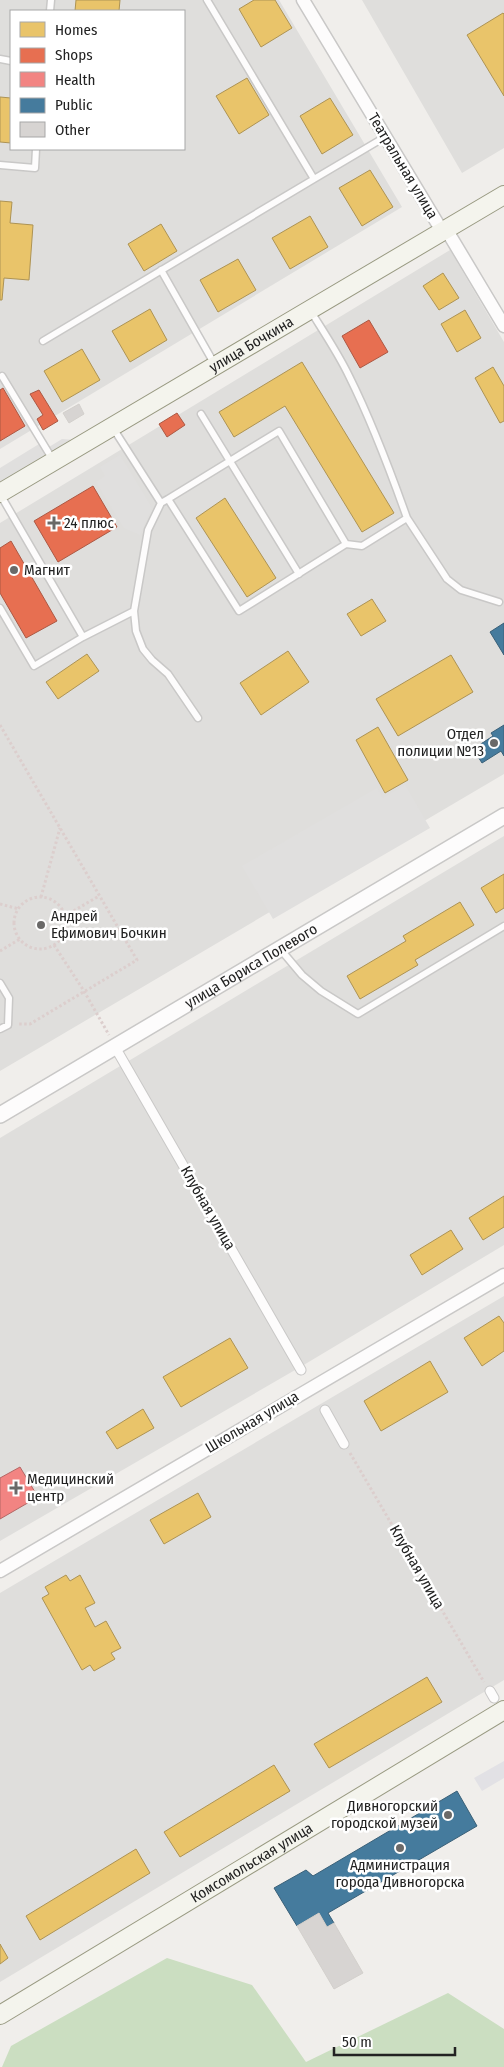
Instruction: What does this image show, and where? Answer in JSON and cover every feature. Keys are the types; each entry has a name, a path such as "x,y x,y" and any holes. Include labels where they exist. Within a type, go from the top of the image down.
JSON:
{"main road":[{"name":"улица Бочкина","path":"0,494 504,195"},
{"name":"Комсомольская улица","path":"0,2015 496,1700"}],"street":[{"name":"Театральная улица","path":"303,0 385,137 504,326"},
{"name":"улица Бориса Полевого","path":"0,1115 504,816"},
{"name":"Клубная улица","path":"115,1046 301,1370"},
{"name":"Школьная улица","path":"0,1571 504,1275"},
{"path":"325,1410 344,1444"}],"lane":[{"path":"208,0 314,179"},
{"path":"42,341 385,137"},
{"path":"0,165 35,168 36,150"},
{"path":"162,270 216,365"},
{"path":"310,309 348,374 367,414 390,469 407,518 447,579 461,590 499,602"},
{"path":"2,376 53,461"},
{"path":"201,414 298,574"},
{"path":"112,426 161,503"},
{"path":"198,718 168,674 143,649 136,631 134,612 148,530 161,503 279,431 346,544"},
{"path":"0,494 83,637"},
{"path":"168,498 239,611 346,544 362,546 407,518"},
{"path":"0,608 34,666 83,637 134,612"},
{"path":"280,949 302,975 321,991 358,1014 504,926"},
{"path":"0,983 9,998 8,1025 0,1029"}],"path":[{"path":"0,725 137,960 30,1024 8,1025"},
{"path":"41,897 60,828"},
{"path":"65,916 100,896"},
{"path":"41,897 56,902 65,916 64,932 54,945 47,948 32,948 20,939 17,934 15,921 19,909 25,902 41,897"},
{"path":"0,904 19,909"},
{"path":"0,951 20,939"},
{"path":"54,945 84,991 115,1046"},
{"name":"Клубная улица","path":"344,1444 496,1700"}],"shaded area":[{"path":"0,0 279,0 402,207 0,449"},
{"path":"362,0 504,0 504,148 462,173"},
{"path":"450,250 504,342 504,774 0,1071 0,523"},
{"path":"62,439 75,440 0,484 0,468 39,444 49,447"},
{"path":"120,455 152,508 140,535 124,528 96,482 105,476 100,467"},
{"path":"405,785 430,828 273,919 242,866 377,788 383,798"},
{"path":"504,836 504,1245 302,1366 0,1541 0,1138"},
{"path":"504,1296 504,1680 0,1982 0,1593"},
{"path":"504,1761 504,1778 482,1791 474,1778"}],"green space":[{"path":"167,1958 252,1985 306,2062 448,1993 504,2029 504,2067 2,2067 11,2046"}],"building: Homes":[{"path":"76,0 120,0 119,10 75,10"},
{"path":"254,0 275,0 292,28 261,47 239,9"},
{"path":"504,14 504,96 467,35"},
{"path":"247,78 269,115 239,134 216,96"},
{"path":"0,97 10,98 10,143 0,142"},
{"path":"330,98 353,135 322,154 300,116"},
{"path":"370,170 393,207 362,226 339,188"},
{"path":"0,201 12,202 10,223 33,225 29,280 4,278 2,300 0,300"},
{"path":"310,216 328,247 290,269 272,238"},
{"path":"161,224 177,251 144,271 128,244"},
{"path":"238,259 256,290 218,312 200,280"},
{"path":"443,273 459,298 439,310 423,286"},
{"path":"150,309 167,340 130,362 112,331"},
{"path":"465,310 481,338 457,352 441,324"},
{"path":"82,349 100,380 62,402 44,371"},
{"path":"302,362 394,513 362,532 285,406 234,437 219,412"},
{"path":"493,367 504,386 504,421 500,423 475,378"},
{"path":"225,498 276,578 247,597 196,518"},
{"path":"372,599 386,621 361,636 347,614"},
{"path":"288,651 309,682 261,715 240,683"},
{"path":"87,654 99,671 58,699 46,682"},
{"path":"451,655 473,692 398,736 376,699"},
{"path":"378,727 408,780 385,793 356,740"},
{"path":"504,874 504,908 496,913 481,888"},
{"path":"460,902 474,925 415,960 418,965 360,999 347,976 406,941 403,936"},
{"path":"504,1196 504,1227 483,1240 469,1218"},
{"path":"451,1230 463,1249 422,1275 410,1255"},
{"path":"499,1316 504,1323 504,1351 482,1366 464,1338"},
{"path":"230,1338 248,1368 181,1407 163,1377"},
{"path":"430,1361 448,1392 381,1431 364,1401"},
{"path":"143,1409 154,1428 117,1449 106,1432"},
{"path":"198,1493 211,1517 164,1544 150,1520"},
{"path":"66,1575 70,1581 80,1575 95,1603 85,1608 95,1627 106,1621 121,1648 111,1653 115,1659 94,1671 90,1665 82,1670 42,1598 49,1594 45,1587"},
{"path":"427,1677 442,1702 329,1768 314,1744"},
{"path":"274,1765 290,1791 180,1857 164,1832"},
{"path":"136,1849 150,1873 40,1940 26,1916"},
{"path":"0,1944 8,1958 0,1964"}],"building: Shops":[{"path":"369,320 388,352 360,368 342,336"},
{"path":"3,388 25,426 0,441 0,390"},
{"path":"39,390 58,421 43,430 37,419 43,415 30,394"},
{"path":"177,413 185,425 167,437 159,424"},
{"path":"93,486 117,527 58,562 34,521"},
{"name":"Магнит","path":"11,541 57,621 26,638 0,593 0,548"}],"building: Health":[{"name":"Медицинский центр","path":"20,1467 38,1497 0,1519 0,1478"}],"building: Public":[{"path":"504,623 504,655 490,632"},
{"name":"Отдел полиции №13","path":"504,725 504,756 501,751 482,763 473,749 493,736 491,733"},
{"name":"Администрация города Дивногорска","path":"457,1791 477,1826 328,1913 334,1923 327,1927 319,1913 297,1926 274,1888 306,1870 313,1876"}],"building: Other":[{"path":"79,404 84,414 69,423 63,413"},
{"path":"319,1913 327,1927 334,1923 363,1973 334,1989 297,1926"}],"place":[{"name":"24 плюс","path":"54,523"},
{"name":"Магнит","path":"14,570"},
{"name":"Отдел полиции №13","path":"494,743"},
{"name":"Андрей Ефимович Бочкин","path":"41,925"},
{"name":"Медицинский центр","path":"16,1488"},
{"name":"Дивногорский городской музей","path":"448,1815"},
{"name":"Администрация города Дивногорска","path":"400,1848"}]}
